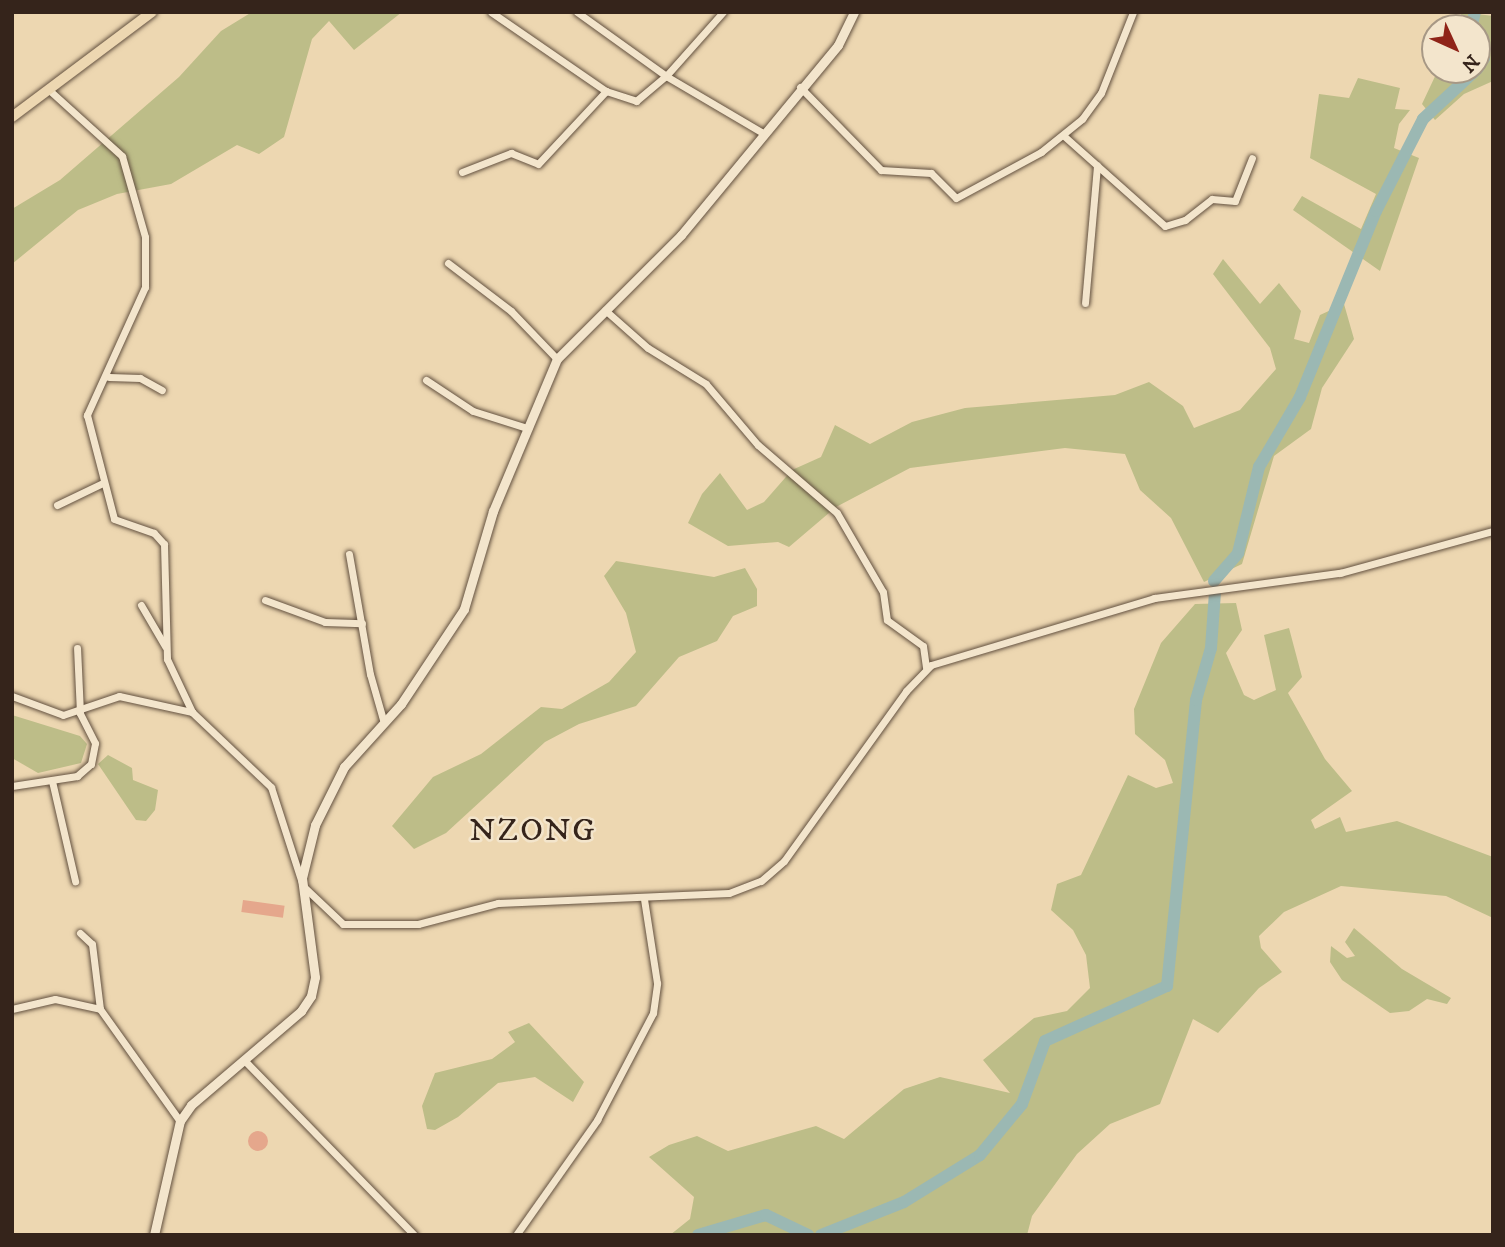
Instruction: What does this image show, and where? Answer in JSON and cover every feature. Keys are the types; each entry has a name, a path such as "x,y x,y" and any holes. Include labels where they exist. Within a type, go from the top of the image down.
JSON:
{"main road":[{"path":"12,117 152,12"}],"street":[{"path":"491,12 606,91 636,101 666,76 723,12"},
{"path":"577,12 666,76 761,132"},
{"path":"854,12 838,45 761,132 681,235 557,359 493,511 464,609 384,723 327,794 306,853 303,886 331,918 365,927 418,923 498,903 645,899 729,892 774,872 926,668 973,648 1154,598 1340,573 1493,531"},
{"path":"800,87 881,170 931,173 953,198 1007,173 1064,136 1101,93 1133,12"},
{"path":"48,89 77,121 122,156 145,237 145,286 109,377 87,415 103,482 120,525 154,533 164,544 170,604 166,647"},
{"path":"462,172 511,153 538,164 606,91"},
{"path":"1064,136 1157,222 1173,226 1212,199 1235,201 1252,158"},
{"path":"1085,303 1097,166"},
{"path":"448,263 530,328 557,359"},
{"path":"605,310 640,342 706,384 758,445 837,513 883,592 887,620 923,646 926,668"},
{"path":"109,377 139,378 162,390"},
{"path":"426,380 473,411 527,428"},
{"path":"57,505 103,482"},
{"path":"349,554 384,723"},
{"path":"265,600 325,622 362,623"},
{"path":"141,605 166,647 192,712 271,787 303,886 315,978 311,996 245,1061 191,1105 180,1121 154,1235"},
{"path":"12,786 77,776 91,764 95,743 80,713 77,648"},
{"path":"12,696 51,713 80,713 119,696 192,712"},
{"path":"52,781 75,881"},
{"path":"516,1235 609,1100 653,1013 657,984 645,899"},
{"path":"80,933 92,944 100,1009 180,1121"},
{"path":"12,1009 55,999 100,1009"},
{"path":"245,1061 414,1235"}],"green space":[{"path":"252,12 402,12 354,50 329,21 312,39 284,137 259,154 237,145 171,184 117,194 78,210 12,264 12,209 60,180 179,77 221,31"},
{"path":"1491,16 1493,16 1491,82"},
{"path":"1358,78 1400,88 1395,109 1410,110 1399,124 1394,148 1419,158 1380,271 1293,210 1302,196 1361,229 1376,194 1310,158 1319,94 1349,98"},
{"path":"1431,84 1486,84 1464,94 1435,120 1422,104"},
{"path":"1223,259 1260,304 1279,283 1301,311 1294,339 1309,343 1320,315 1344,304 1354,339 1322,388 1311,429 1274,456 1242,564 1204,582 1171,518 1140,490 1125,454 1065,448 910,468 836,507 789,547 778,542 728,546 688,523 702,494 720,473 747,510 764,502 792,470 821,457 835,425 870,444 912,422 965,408 1115,395 1149,382 1183,406 1194,428 1240,410 1276,369 1270,348 1213,274"},
{"path":"616,561 714,577 745,568 757,589 757,606 733,616 717,641 679,657 636,706 579,724 545,742 446,833 414,849 392,826 433,777 481,754 541,707 562,709 609,682 636,652 626,613 604,576"},
{"path":"1236,603 1242,630 1226,653 1244,695 1254,700 1276,690 1264,635 1289,628 1302,677 1288,693 1325,759 1352,791 1311,820 1315,829 1340,817 1346,832 1397,821 1493,857 1493,918 1446,896 1341,886 1284,912 1259,936 1261,948 1282,972 1259,988 1218,1033 1193,1019 1160,1104 1110,1124 1077,1154 1032,1216 1027,1235 670,1235 690,1219 694,1197 649,1157 669,1145 697,1136 728,1151 816,1126 844,1139 904,1089 940,1077 1010,1093 983,1060 1034,1018 1067,1011 1090,988 1086,955 1073,930 1051,910 1057,884 1081,875 1128,775 1156,788 1173,783 1165,760 1135,734 1134,709 1161,643 1195,604"},
{"path":"12,715 80,736 87,744 81,763 38,773 12,758"},
{"path":"108,755 132,768 133,780 158,790 155,810 146,821 136,820 98,764"},
{"path":"1354,928 1402,969 1451,998 1447,1004 1427,999 1409,1011 1390,1013 1342,980 1330,962 1331,946 1347,958 1355,956 1345,942"},
{"path":"529,1023 584,1082 573,1102 535,1077 498,1083 458,1117 435,1130 427,1129 422,1106 435,1073 492,1059 515,1042 508,1032"}],"building":[{"path":"243,900 285,906 283,918 241,912"},
{"path":"258,1131 265,1134 268,1141 265,1148 258,1151 251,1148 248,1141 251,1134"}],"waterway":[{"path":"1214,581 1238,553 1259,467 1300,397 1376,211 1423,119 1461,84"},
{"path":"821,1235 904,1202 980,1155 1022,1104 1045,1041 1167,986 1196,700 1211,648 1215,592"},
{"path":"698,1235 766,1215 808,1235"}],"district":[{"name":"NZONG","path":"533,831"}]}
